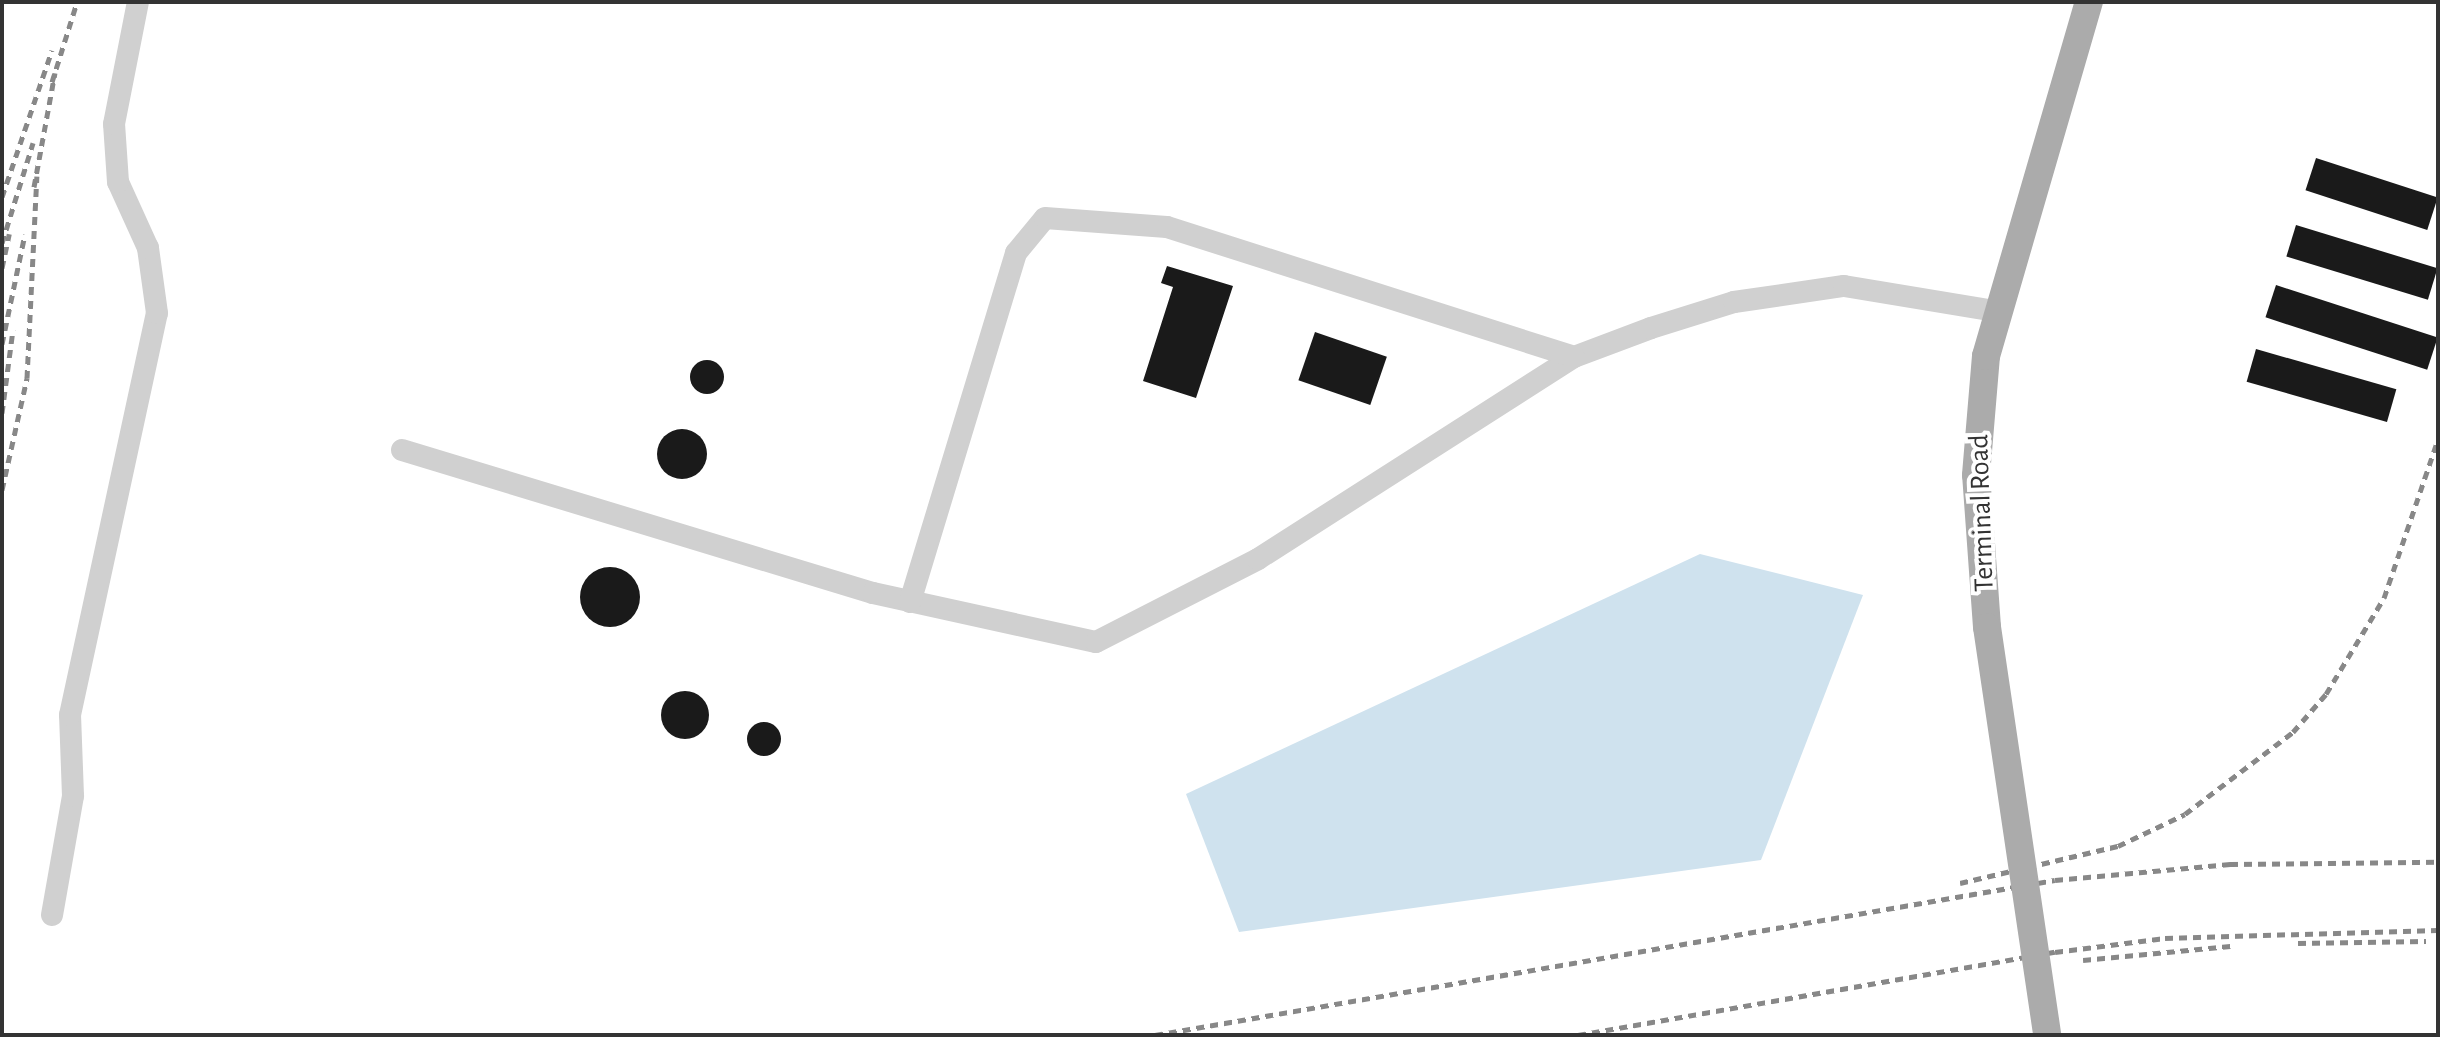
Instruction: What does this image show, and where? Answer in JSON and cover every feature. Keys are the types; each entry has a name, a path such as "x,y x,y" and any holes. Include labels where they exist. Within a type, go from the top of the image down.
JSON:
{"main road":[{"name":"Terminal Road","path":"2047,1035 1987,627 1976,475 1995,311 2089,2"}],"lane":[{"path":"52,915 73,796 70,715 157,313 148,248 118,182 114,124 138,2"},
{"path":"910,602 1016,253 1045,218 1167,227 1574,357"},
{"path":"402,450 910,602 1044,636 1096,642 1119,635 1258,559 1574,357 1734,302 1810,288 1883,287 1995,311"}],"water":[{"path":"1700,554 1863,595 1761,860 1239,932 1186,794"}],"building":[{"path":"2316,158 2438,198 2427,230 2305,190"},
{"path":"2296,225 2438,268 2428,300 2286,257"},
{"path":"1167,266 1233,286 1196,398 1143,381 1173,287 1161,283"},
{"path":"2276,285 2438,338 2427,370 2265,317"},
{"path":"1315,332 1387,357 1370,405 1298,380"},
{"path":"2256,349 2396,389 2387,422 2247,382"},
{"path":"707,360 719,365 724,377 719,389 707,394 695,389 690,377 695,365"},
{"path":"682,429 700,436 707,454 700,472 682,479 664,472 657,454 664,436"},
{"path":"610,567 621,569 631,576 638,586 638,608 631,618 621,625 610,627 599,625 589,618 582,608 580,597 582,586 589,576 599,569"},
{"path":"685,691 702,698 709,715 702,732 685,739 668,732 661,715 668,698"},
{"path":"764,722 776,727 781,739 776,751 764,756 752,751 747,739 752,727"}],"railway":[{"path":"52,82 77,2"},
{"path":"2,197 52,50"},
{"path":"34,187 55,73"},
{"path":"2,243 33,143"},
{"path":"2,490 27,378 37,176"},
{"path":"2,268 9,234"},
{"path":"2,344 25,234"},
{"path":"2,413 13,330"},
{"path":"1960,883 2118,846 2185,814 2293,732 2326,694 2384,598 2437,442"},
{"path":"1155,1035 2055,880 2230,864 2438,862"},
{"path":"1578,1035 2055,952 2165,938 2438,930"},
{"path":"2298,943 2426,941"},
{"path":"2083,960 2230,946"}]}
